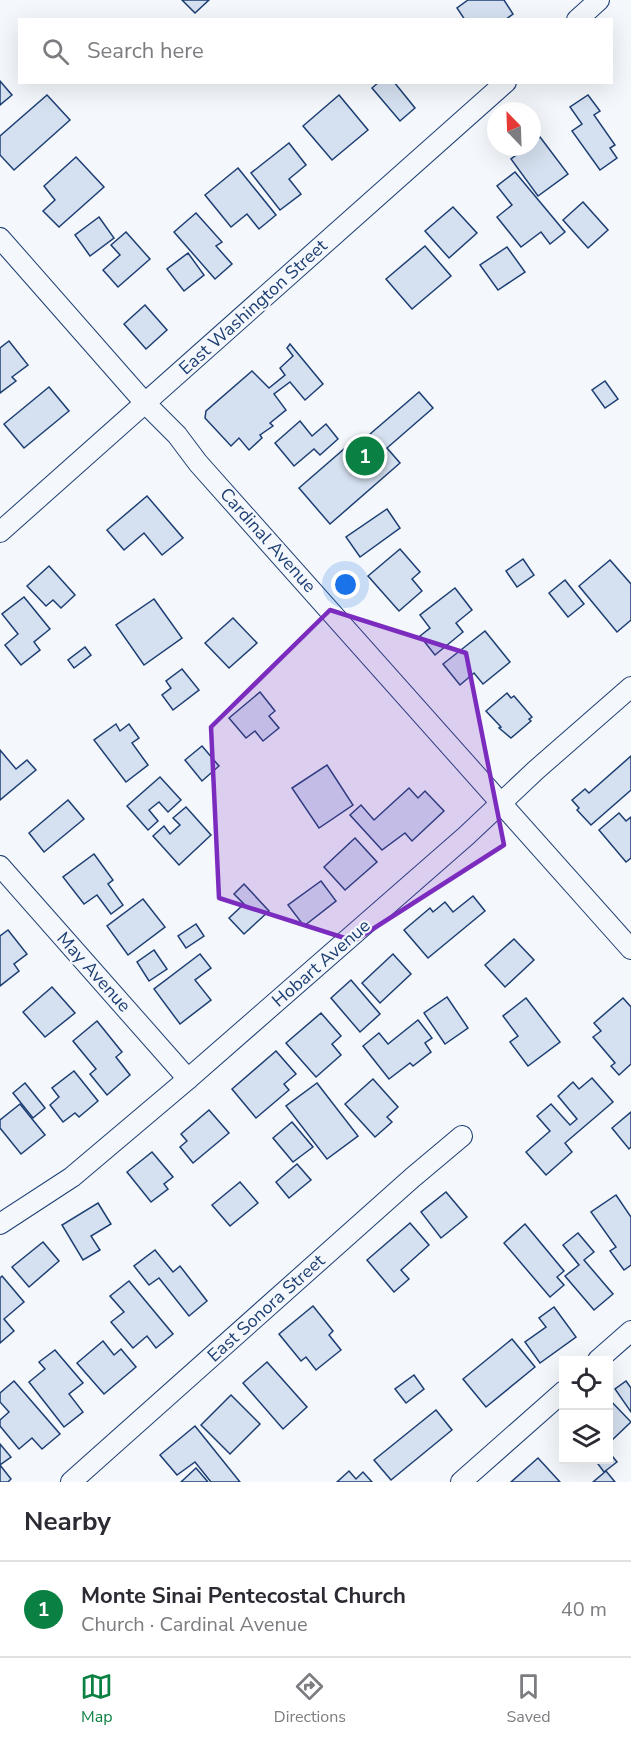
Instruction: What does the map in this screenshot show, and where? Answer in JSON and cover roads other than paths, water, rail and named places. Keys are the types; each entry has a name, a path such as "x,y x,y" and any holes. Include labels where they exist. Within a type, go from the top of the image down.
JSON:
{"street":[{"path":"579,18 599,0"},
{"name":"East Washington Street","path":"0,532 504,84"},
{"name":"Cardinal Avenue","path":"0,238 631,949"},
{"name":"Hobart Avenue","path":"0,1224 72,1177 188,1079 466,836 631,687"},
{"name":"May Avenue","path":"0,866 188,1079"},
{"name":"East Sonora Street","path":"71,1482 462,1136"},
{"path":"603,1356 631,1331"},
{"path":"461,1482 559,1395"}],"place":[{"name":"Monte Sinai Pentecostal Church","path":"365,456"}]}
